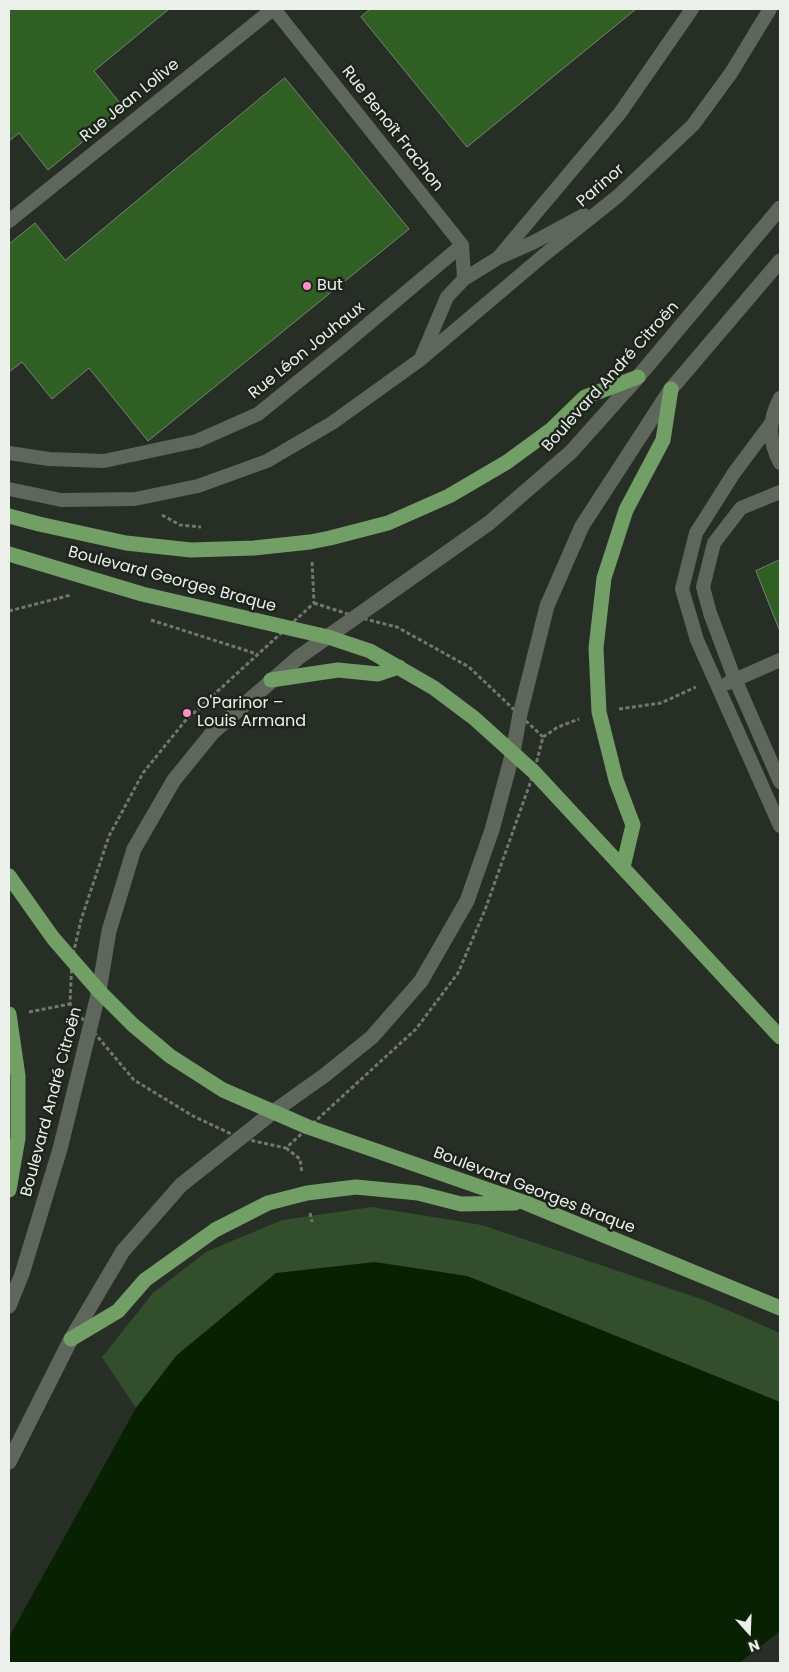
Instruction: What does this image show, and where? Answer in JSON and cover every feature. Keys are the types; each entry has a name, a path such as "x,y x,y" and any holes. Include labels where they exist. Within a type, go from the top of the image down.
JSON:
{"main road":[{"name":"Boulevard André Citroën","path":"9,1306 22,1274 60,1149 99,991 109,930 134,848 174,780 213,732 271,680 299,657 489,523 572,452 638,377 780,208"},
{"path":"9,1462 70,1339 123,1251 181,1185 272,1112 324,1076 372,1037 421,981 466,901 492,830 513,752 520,714 547,606 582,526 671,389 780,261"},
{"path":"9,516 126,543 191,550 254,548 310,542 388,523 449,496 507,462 545,435 586,397 638,377"},
{"path":"624,867 633,825 616,780 599,712 596,648 604,578 626,510 663,440 671,389"},
{"name":"Boulevard Georges Braque","path":"9,554 142,594 328,637 370,651 434,688 474,718 513,752"},
{"path":"271,680 338,670 378,674 399,667"},
{"path":"513,752 624,867 780,1037"},
{"path":"9,876 53,938 99,991"},
{"name":"Boulevard Georges Braque","path":"99,991 133,1025 170,1056 223,1090 308,1127 526,1203 780,1308"},
{"path":"9,1015 18,1076 18,1138 9,1190"},
{"path":"70,1339 118,1311 145,1280 215,1230 268,1203 307,1193 356,1187 418,1193 461,1204 526,1203"}],"lane":[{"name":"Rue Jean Lolive","path":"9,221 274,9"},
{"name":"Rue Benoît Frachon","path":"274,9 462,245"},
{"path":"498,258 620,113 692,9"},
{"name":"Parinor","path":"9,490 61,500 135,499 198,486 267,460 332,423 421,359 544,255 618,196 693,125 731,73 770,9"},
{"path":"421,359 447,297 464,279 498,258 534,242 618,196"},
{"path":"462,245 464,279"},
{"name":"Rue Léon Jouhaux","path":"9,453 49,459 104,461 197,441 258,414 462,245"},
{"path":"780,398 773,411 770,431 774,451 780,463"},
{"path":"772,422 734,473 696,533 682,588 697,640 780,826"},
{"path":"780,492 742,508 714,543 703,587 710,613 735,680 780,782"},
{"path":"717,683 735,680 779,665"}],"path":[{"path":"135,499 180,525 209,527"},
{"path":"310,542 314,603 357,617 397,627 469,668 543,737"},
{"path":"9,611 73,595"},
{"path":"146,618 257,654 186,720 144,773 109,836 80,920 72,959 70,1004 134,1080 193,1116 240,1138 286,1148 416,1029 458,973 485,910 534,772 543,737 558,727 599,712 661,703 717,683"},
{"path":"9,1015 70,1004"}],"shaded area":[{"path":"372,1207 482,1225 707,1301 780,1333 780,1402 467,1276 177,1355 136,1408 102,1357 153,1293 206,1252 282,1220"},
{"path":"375,1262 467,1276 780,1402 780,1631 739,1663 9,1663 9,1637 136,1408 177,1355 276,1273"}],"building":[{"path":"9,9 169,9 94,71 124,108 48,170 19,133 9,141"},
{"path":"371,9 636,9 467,147 361,17"},
{"path":"285,78 409,229 148,441 89,368 52,399 22,362 9,372 9,244 35,223 65,260"},
{"path":"780,560 780,629 779,629 756,571"}],"place":[{"name":"But","path":"307,286"},
{"name":"O'Parinor – Louis Armand","path":"187,713"}]}
